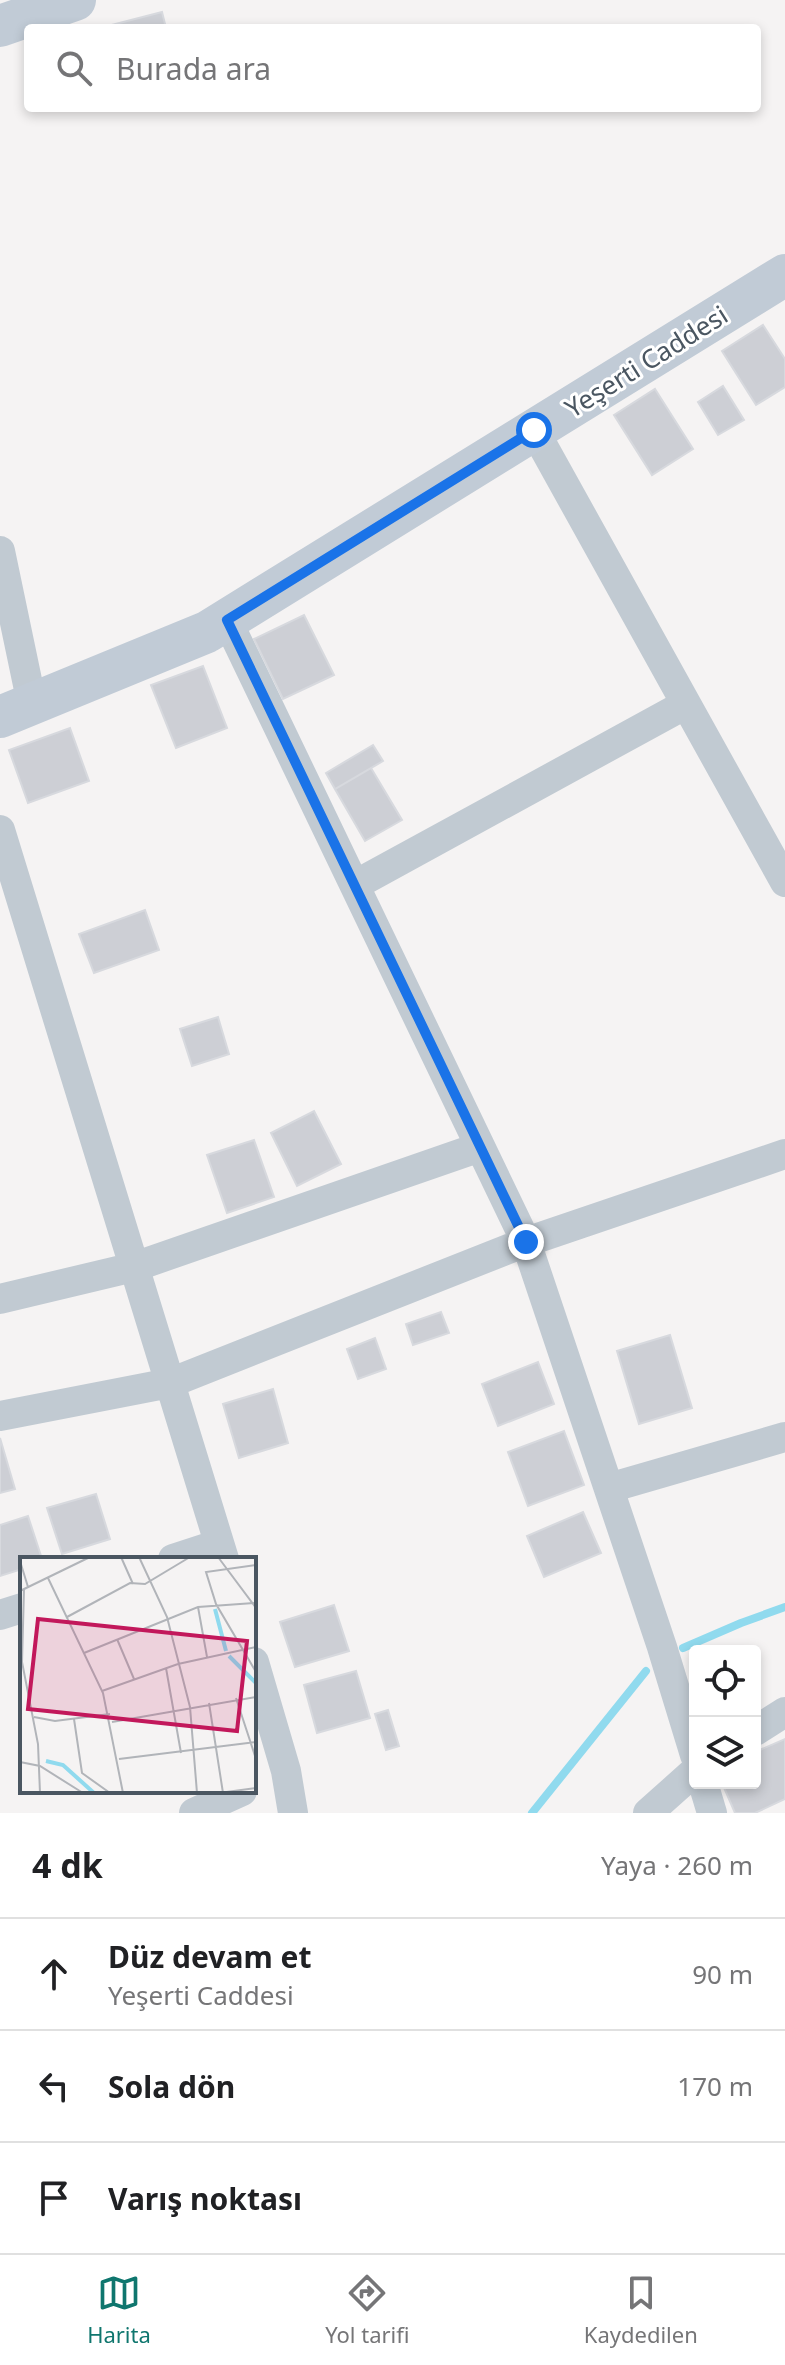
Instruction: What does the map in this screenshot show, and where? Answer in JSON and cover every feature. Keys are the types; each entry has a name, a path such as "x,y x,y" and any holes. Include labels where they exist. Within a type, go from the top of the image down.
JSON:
{"street":[{"path":"0,26 75,0"},
{"name":"Yeşerti Caddesi","path":"16,710 207,632 785,275"},
{"path":"534,430 785,882"},
{"path":"0,551 16,710"},
{"path":"227,620 526,1242 689,1735"},
{"path":"355,885 686,704"},
{"path":"0,830 222,1552 187,1557"},
{"path":"0,1299 134,1267 480,1147"},
{"path":"0,1416 170,1383 526,1242 785,1154"},
{"path":"609,1488 785,1437"},
{"path":"0,1615 20,1609"},
{"path":"256,1669 286,1771 293,1813"},
{"path":"761,1727 785,1712"},
{"path":"256,1785 286,1771"},
{"path":"648,1813 689,1776"},
{"path":"705,1789 712,1813"},
{"path":"194,1813 238,1793"}],"building":[{"path":"162,12 165,24 116,24"},
{"path":"763,325 785,359 785,387 756,405 722,351"},
{"path":"723,386 744,420 718,435 698,402"},
{"path":"655,389 693,449 652,475 614,415"},
{"path":"304,615 334,675 283,699 254,639"},
{"path":"203,666 227,728 176,748 151,685"},
{"path":"70,728 89,781 28,803 9,750"},
{"path":"373,745 383,761 335,789 326,773"},
{"path":"371,768 402,820 365,841 335,789"},
{"path":"145,910 159,950 94,973 79,934"},
{"path":"218,1017 229,1054 192,1066 180,1029"},
{"path":"314,1111 341,1164 297,1186 271,1133"},
{"path":"254,1140 274,1197 227,1213 207,1155"},
{"path":"441,1312 449,1333 413,1345 406,1324"},
{"path":"670,1335 692,1408 639,1424 617,1351"},
{"path":"375,1338 386,1369 358,1379 347,1349"},
{"path":"538,1362 554,1404 498,1426 482,1384"},
{"path":"273,1389 288,1443 239,1458 223,1404"},
{"path":"564,1431 584,1485 528,1506 508,1452"},
{"path":"0,1438 15,1489 0,1493"},
{"path":"96,1494 110,1539 62,1554 47,1508"},
{"path":"583,1512 601,1553 544,1577 527,1536"},
{"path":"28,1516 41,1557 20,1557 20,1570 0,1576 0,1525"},
{"path":"334,1605 349,1651 295,1667 280,1622"},
{"path":"356,1671 370,1718 317,1733 304,1685"},
{"path":"388,1710 399,1746 386,1750 375,1714"},
{"path":"785,1739 785,1799 755,1813 735,1813 725,1789 761,1789 761,1749"}],"waterway":[{"path":"683,1648 785,1607"},
{"path":"532,1813 646,1671"}],"route":[{"path":"526,1242 227,620 534,430"}]}
